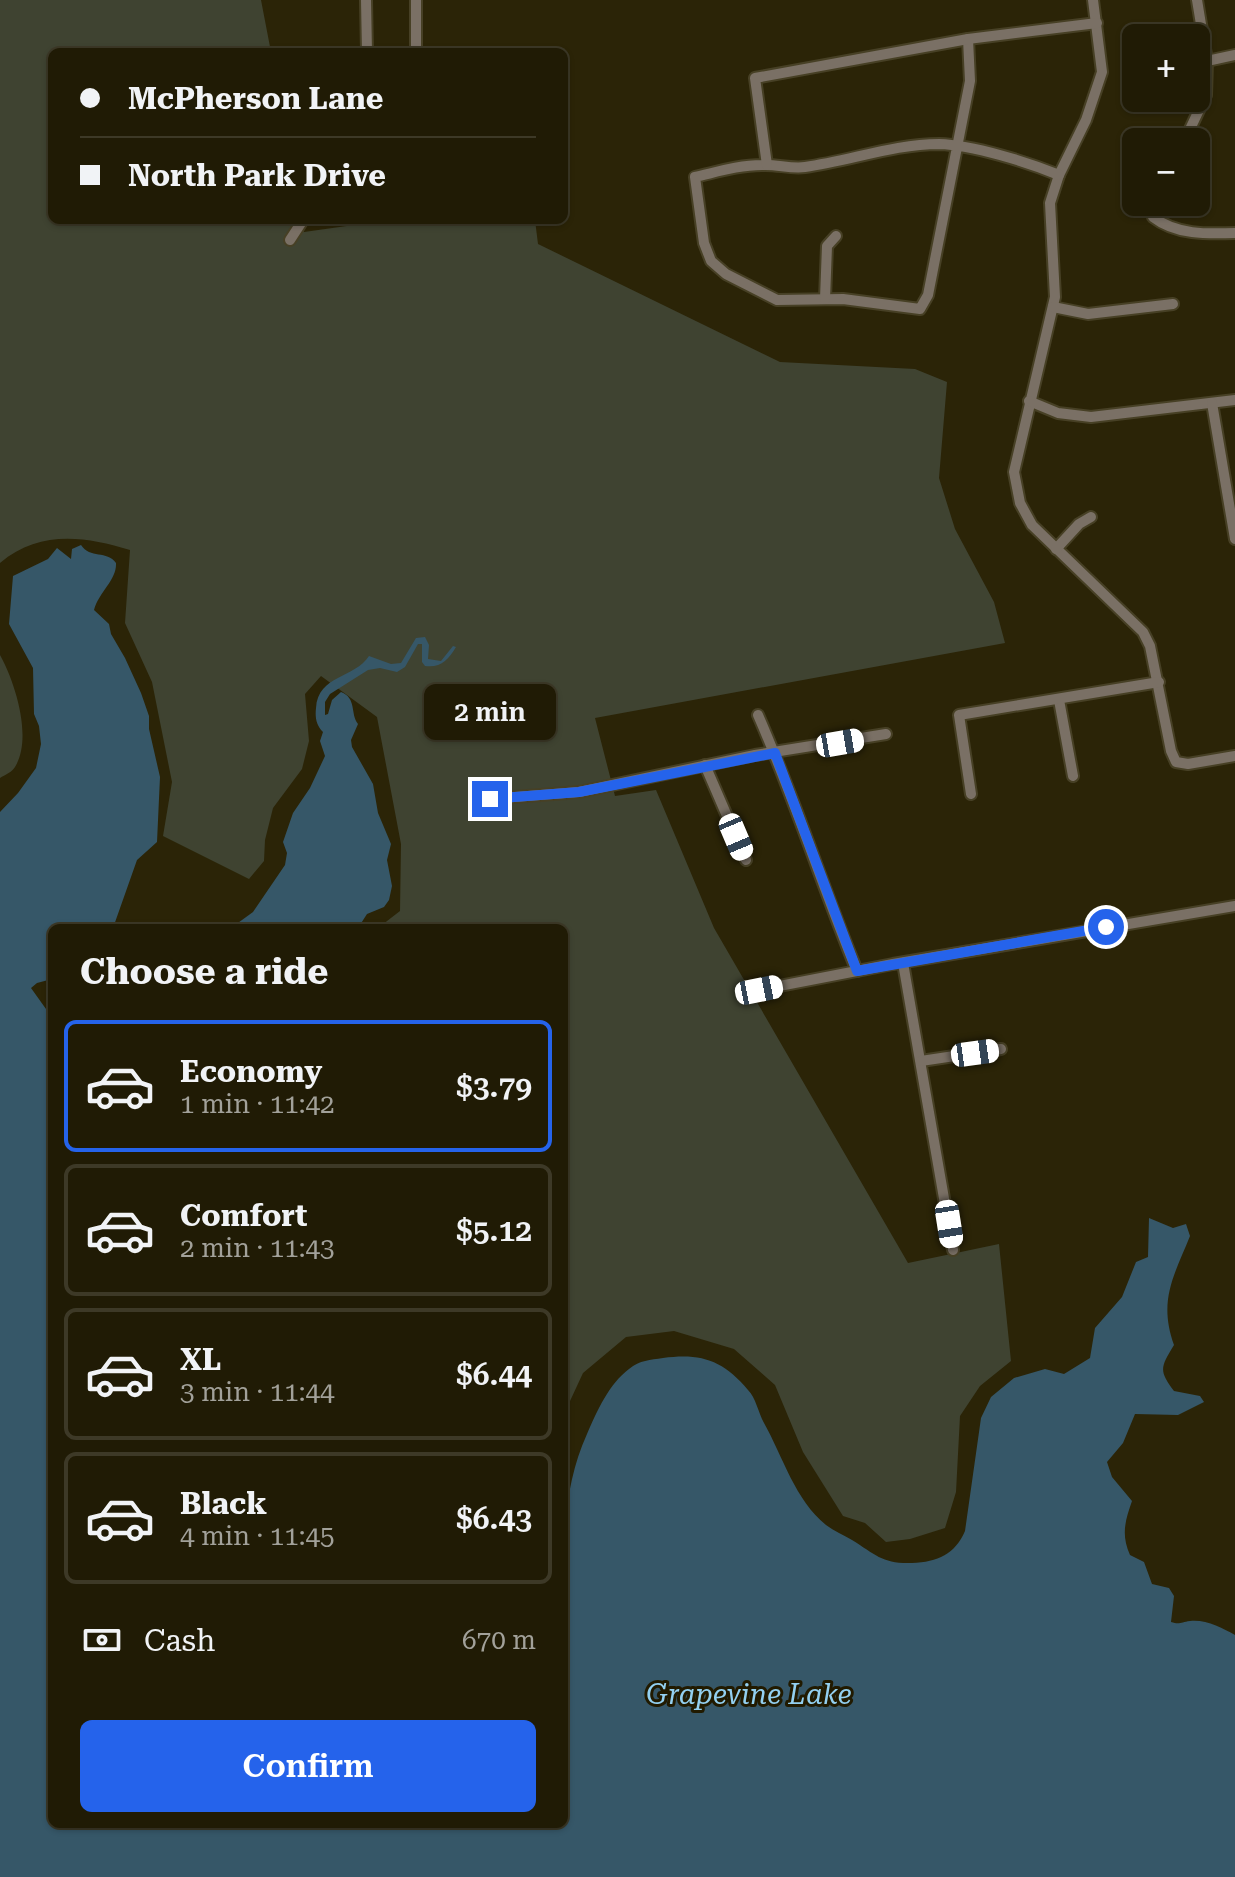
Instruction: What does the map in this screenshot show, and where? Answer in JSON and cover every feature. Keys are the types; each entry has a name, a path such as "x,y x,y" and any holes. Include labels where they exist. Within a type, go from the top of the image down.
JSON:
{"street":[{"path":"366,0 367,48"},
{"path":"416,0 416,48"},
{"path":"1093,0 1102,72 1086,120 1059,175 1049,209 1054,269 1053,307 1014,472 1020,503 1027,517 1143,632 1150,646 1171,751 1176,762 1188,764 1235,756"},
{"path":"1197,0 1201,24"},
{"path":"767,165 755,78 968,39 1097,23"},
{"path":"968,39 970,81 956,147 928,295 920,309 869,301 777,300 715,265 704,243 695,177 727,169 767,165 806,167 914,146 942,144 956,147 1032,164 1059,175"},
{"path":"1210,60 1235,55"},
{"path":"1153,216 1162,224 1200,234 1235,233"},
{"path":"290,240 300,224"},
{"path":"825,299 827,246 836,236"},
{"path":"1053,307 1088,314 1173,304"},
{"path":"1029,401 1058,413 1091,417 1235,400"},
{"path":"1212,403 1235,539"},
{"path":"1056,549 1079,524 1091,517"},
{"path":"971,794 959,715 1159,682"},
{"path":"1059,700 1073,776"},
{"path":"758,715 857,971"},
{"path":"490,799 579,792 705,765 886,734"},
{"path":"705,765 746,860"},
{"path":"759,990 1235,906"},
{"path":"903,963 953,1250"},
{"path":"921,1061 1001,1049"}],"green space":[{"path":"0,0 261,0 270,48 48,48 48,224 302,224 304,232 361,224 536,224 538,244 780,362 915,369 947,382 939,478 955,529 994,602 1005,643 595,718 615,796 656,790 714,928 908,1263 999,1244 1011,1361 980,1386 960,1416 956,1492 945,1528 910,1539 886,1542 865,1523 843,1516 803,1452 775,1385 734,1349 674,1331 626,1337 583,1373 568,1405 568,924 383,924 400,911 401,844 377,717 321,676 305,694 309,741 302,769 273,808 265,840 264,861 249,879 163,836 172,782 152,682 125,623 130,550 96,541 62,539 30,545 0,563"},
{"path":"0,655 20,710 22,741 15,767 0,778"}],"water":[{"name":"Grapevine Lake","path":"81,545 89,552 108,557 116,563 114,575 94,610 109,624 141,693 149,716 160,777 157,842 137,860 114,924 48,924 48,980 31,988 46,1009 48,1020 48,1828 568,1828 568,1502 587,1434 615,1382 637,1364 663,1358 700,1358 720,1365 751,1393 798,1491 815,1515 826,1525 887,1560 902,1563 930,1561 951,1551 965,1531 981,1418 991,1397 1014,1378 1045,1369 1064,1374 1090,1358 1095,1328 1122,1297 1136,1262 1148,1257 1149,1218 1173,1228 1186,1224 1190,1236 1170,1289 1169,1329 1174,1345 1163,1368 1165,1378 1174,1391 1200,1396 1204,1402 1178,1415 1135,1414 1123,1443 1107,1462 1112,1477 1132,1501 1125,1528 1130,1555 1144,1562 1152,1584 1169,1588 1174,1596 1171,1622 1202,1621 1235,1635 1235,1877 0,1877 0,812 36,768 41,744 34,714 33,668 9,624 13,576 48,559 57,548 71,559 72,549"},
{"path":"425,637 429,645 428,659 441,661 453,646 456,647 444,662 425,666 422,662 422,644 418,644 405,667 397,672 380,668 368,670 330,694 325,702 325,715 332,700 341,692 351,702 358,724 351,740 352,747 373,784 378,813 391,844 387,860 392,886 389,900 384,907 367,914 361,924 236,924 253,912 285,865 287,853 283,842 293,813 310,788 325,756 320,741 323,732 317,724 316,715 318,697 323,689 355,669 369,656 391,664 401,663 416,638"}],"route":[{"path":"490,799 579,792 775,753 857,971 1106,927"}]}
